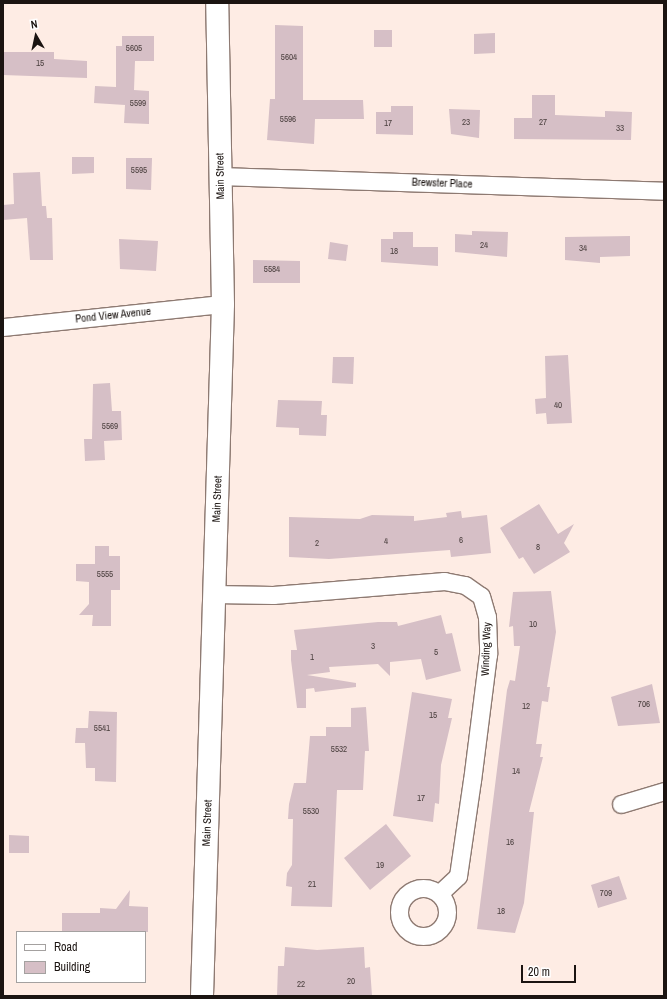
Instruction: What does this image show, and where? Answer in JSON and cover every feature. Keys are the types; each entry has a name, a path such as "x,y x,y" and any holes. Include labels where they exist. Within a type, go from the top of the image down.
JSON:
{"main road":[{"name":"Main Street","path":"202,996 213,594 224,304 217,3"}],"street":[{"name":"Brewster Place","path":"220,176 664,191"},
{"name":"Pond View Avenue","path":"3,327 224,304"},
{"name":"Winding Way","path":"213,594 273,595 444,581 465,585 481,596 487,617 488,654 472,780 458,876 439,894"},
{"path":"621,804 664,791"}],"building":[{"path":"275,25 303,26 303,100 363,100 364,119 315,119 314,144 267,140 270,99 275,99"},
{"path":"374,30 392,30 392,47 374,47"},
{"path":"495,33 495,53 474,54 474,34"},
{"path":"122,36 154,36 154,61 135,61 134,90 149,91 149,124 124,123 125,105 94,103 95,86 116,87 116,46 122,46"},
{"path":"3,52 54,52 54,59 87,61 87,78 3,75"},
{"path":"532,95 555,95 555,115 605,117 605,111 632,112 631,140 514,139 514,118 532,118"},
{"path":"391,106 413,106 413,135 376,134 376,112 391,112"},
{"path":"449,109 480,110 479,138 451,134"},
{"path":"72,157 94,157 94,173 72,174"},
{"path":"126,158 152,158 151,190 126,189"},
{"path":"40,172 42,206 46,206 47,218 52,218 53,260 30,260 27,218 3,220 3,205 14,204 13,173"},
{"path":"472,231 508,232 507,257 455,252 455,234 472,235"},
{"path":"393,232 413,232 413,247 438,247 438,266 381,262 381,239 393,239"},
{"path":"630,236 630,256 600,257 600,263 565,260 565,237"},
{"path":"119,239 158,241 156,271 120,269"},
{"path":"330,242 348,245 346,261 328,259"},
{"path":"253,260 300,261 300,283 253,283"},
{"path":"568,355 572,423 547,424 546,413 536,414 535,399 546,398 545,356"},
{"path":"333,357 354,357 353,384 332,383"},
{"path":"110,383 112,411 121,411 122,440 104,441 105,460 85,461 84,439 92,439 93,384"},
{"path":"278,400 322,401 321,415 327,415 326,436 299,435 299,428 276,427"},
{"path":"539,504 558,534 574,524 564,543 570,552 534,574 523,557 519,559 500,528"},
{"path":"461,511 462,518 487,515 491,553 451,557 450,550 329,559 289,557 289,517 360,519 372,515 414,516 414,521 447,517 446,513"},
{"path":"95,546 109,546 109,556 120,556 120,590 111,590 111,626 92,626 93,615 79,615 89,604 89,582 76,581 76,564 95,564"},
{"path":"551,591 556,632 547,687 550,687 548,702 542,701 536,744 542,744 540,757 543,757 529,812 534,812 524,903 515,933 477,929 507,690 510,680 515,681 520,646 514,646 513,626 509,627 513,592"},
{"path":"441,615 446,634 452,633 461,671 426,680 421,659 390,662 390,676 378,664 329,667 330,672 307,675 356,683 356,687 315,692 314,688 306,689 306,708 297,708 291,660 291,650 297,650 294,630 378,622 397,622 398,626"},
{"path":"652,684 660,723 618,726 611,697"},
{"path":"412,692 452,699 448,718 452,718 441,765 439,804 435,803 433,822 393,816"},
{"path":"366,707 369,751 365,751 363,790 337,790 332,907 291,906 292,887 286,886 287,873 292,865 293,819 288,819 289,804 294,783 306,783 310,736 326,736 326,727 351,727 351,708"},
{"path":"89,711 117,712 116,782 95,781 95,768 86,768 85,743 75,743 76,728 88,728"},
{"path":"386,824 411,856 370,890 344,858"},
{"path":"9,835 29,836 29,853 9,853"},
{"path":"619,876 627,899 598,908 591,885"},
{"path":"130,890 129,906 148,907 148,932 62,931 62,913 100,913 100,908 116,909"},
{"path":"285,947 317,950 364,947 365,968 370,967 372,996 277,996 278,966 284,966"}]}
